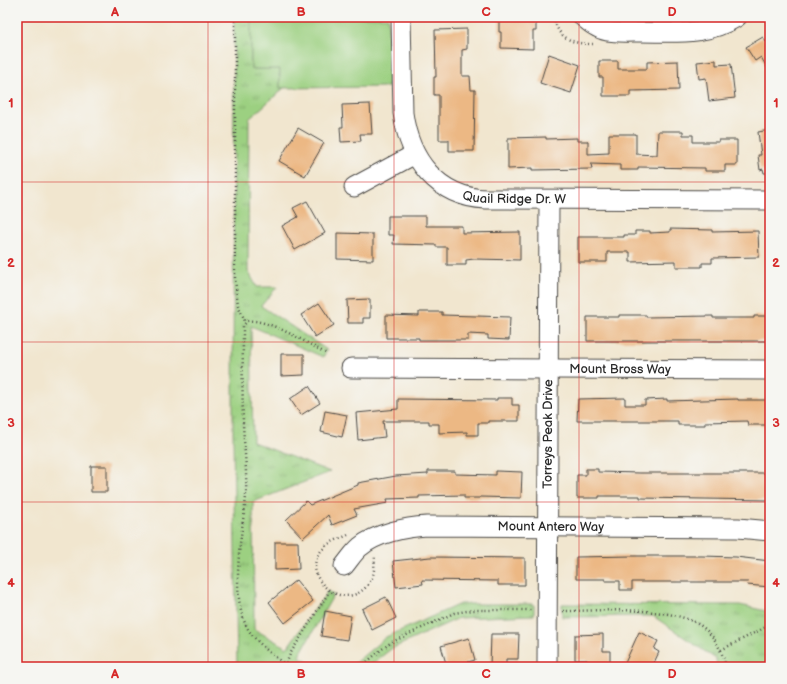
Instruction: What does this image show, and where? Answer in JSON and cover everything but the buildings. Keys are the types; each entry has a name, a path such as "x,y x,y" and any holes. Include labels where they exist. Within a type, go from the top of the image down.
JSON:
{"street":[{"name":"Quail Ridge Dr. W","path":"402,17 403,114 405,128 415,154 424,169 445,187 463,196 478,199 549,200 770,200"},
{"path":"583,17 592,25 608,31 686,32 709,30 737,17"},
{"path":"354,187 415,154"},
{"name":"Torreys Peak Drive","path":"547,667 549,200"},
{"name":"Mount Bross Way","path":"350,368 770,370"},
{"name":"Mount Antero Way","path":"344,566 359,548 372,539 388,533 417,527 738,528 770,531"}],"path":[{"path":"235,17 235,278 238,305 245,322 243,326 243,419 246,458 246,495 240,542 239,599 243,617 249,631 285,666 289,667"},
{"path":"308,17 317,17"},
{"path":"245,322 251,320 294,335 327,354"},
{"path":"285,666 290,654 329,592"},
{"path":"361,667 392,642 454,613 474,610 535,610"},
{"path":"560,611 642,611 676,615 691,620 706,629 721,650 726,667"},
{"path":"721,650 770,625"}],"green space":[{"path":"234,17 251,17 251,69 280,69 280,88 284,88 249,119 248,271 257,287 277,287 261,306 327,350 323,357 251,326 253,442 330,472 253,502 254,629 287,648 328,591 334,594 299,656 318,667 237,667 233,440"},
{"path":"251,17 388,17 389,87 280,88 280,69 251,69"},
{"path":"460,604 534,604 534,615 459,618 391,649 368,667 350,667 386,637"},
{"path":"562,604 740,605 770,612 770,667 717,667 716,659 653,616 562,617"}]}
